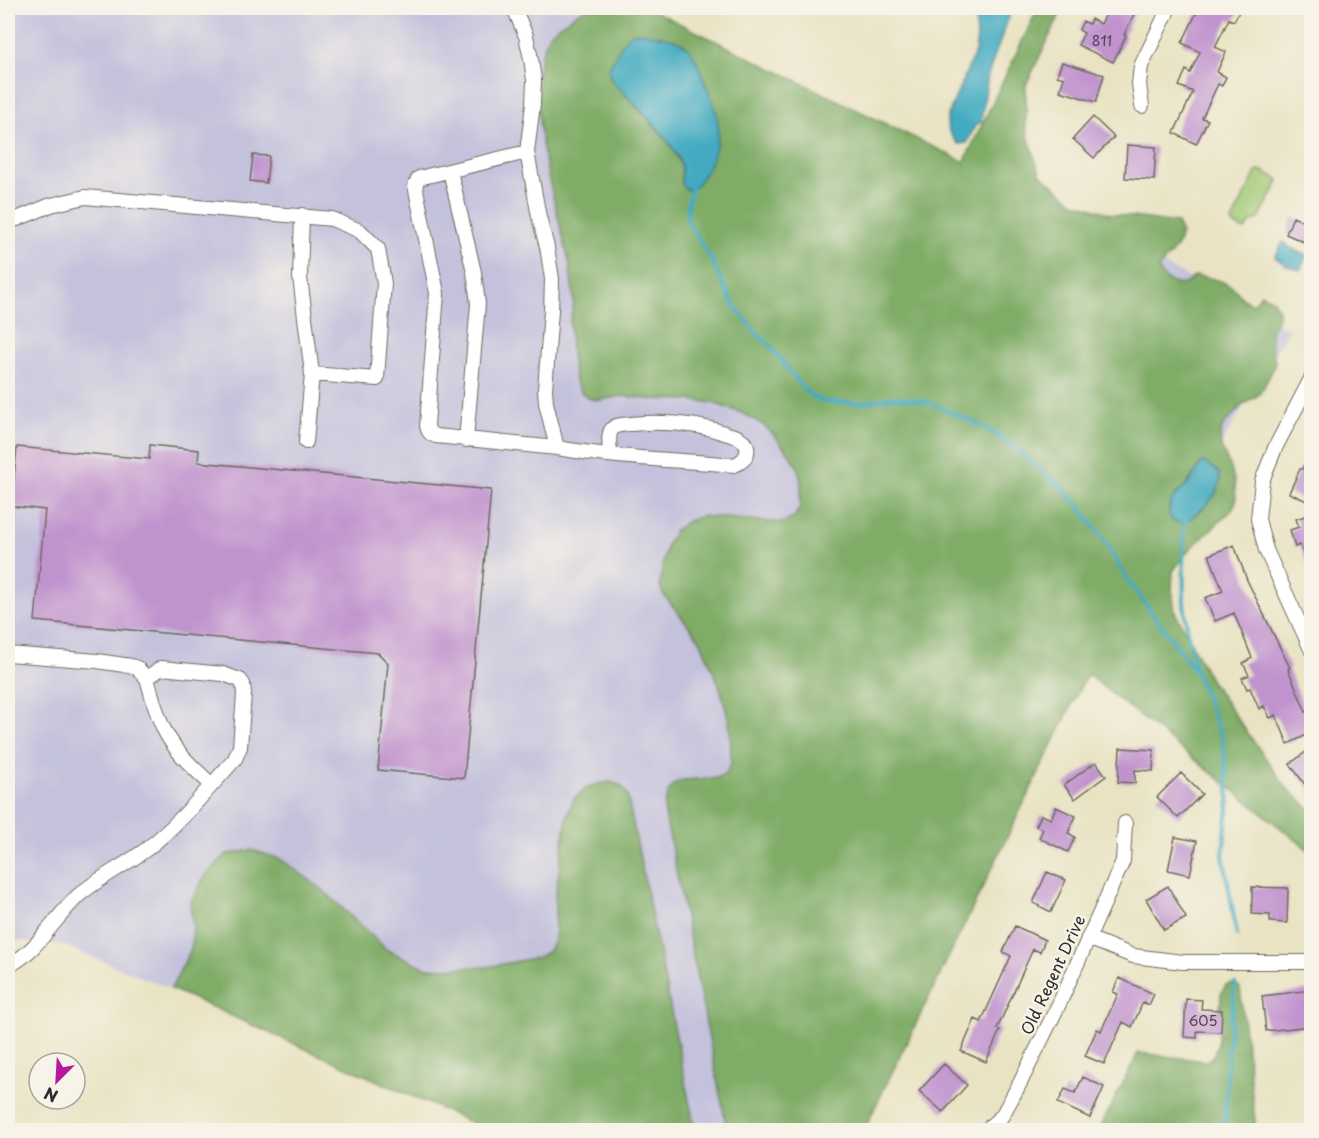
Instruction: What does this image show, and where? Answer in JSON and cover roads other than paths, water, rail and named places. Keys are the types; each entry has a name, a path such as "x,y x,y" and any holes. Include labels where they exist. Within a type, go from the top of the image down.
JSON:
{"street":[{"path":"514,8 526,36 534,80 527,152 552,279 546,403 557,448"},
{"path":"1142,106 1139,84 1141,66 1169,8"},
{"path":"527,152 420,178 415,185 437,293 428,430 436,436 466,440 583,452 734,465 744,459 748,448 746,442 741,438 707,428 666,423 639,424 614,428 610,433 610,454"},
{"path":"450,171 472,262 478,304 466,440"},
{"path":"8,218 17,219 51,205 85,197 303,215 332,219 360,231 378,249 384,283 377,380 312,374"},
{"path":"303,215 300,277 312,374 306,442"},
{"path":"1311,377 1275,448 1262,481 1258,519 1266,550 1311,651"},
{"path":"8,654 97,661 131,666 142,672 147,678 161,723 170,741 180,755 212,785"},
{"path":"8,966 31,950 82,893 163,836 238,754 244,694 240,680 223,674 160,668 147,678"},
{"name":"Old Regent Drive","path":"986,1131 1002,1116 1060,1002 1123,861 1125,823"},
{"path":"1088,938 1133,956 1173,961 1311,962"}],"water":[{"path":"976,8 1012,8 988,75 981,122 975,126 967,143 958,144 949,131 947,117 975,52"},
{"path":"639,32 671,38 688,48 696,59 713,103 717,115 717,143 708,169 692,189 687,189 682,184 681,163 668,142 610,78 609,68 623,42 630,34"},
{"path":"1283,242 1307,255 1300,270 1286,265 1275,257"},
{"path":"1204,462 1218,471 1220,482 1216,493 1186,522 1171,520 1170,503"}],"waterway":[{"path":"692,187 688,202 689,224 710,257 734,306 758,335 768,343 805,391 824,402 860,403 894,397 928,402 990,430 1018,450 1080,507 1104,540 1127,579 1196,672"},
{"path":"1187,519 1183,538 1184,603 1196,672 1223,741 1229,798 1223,855 1237,935"},
{"path":"1225,1130 1228,1051 1235,983"}]}
